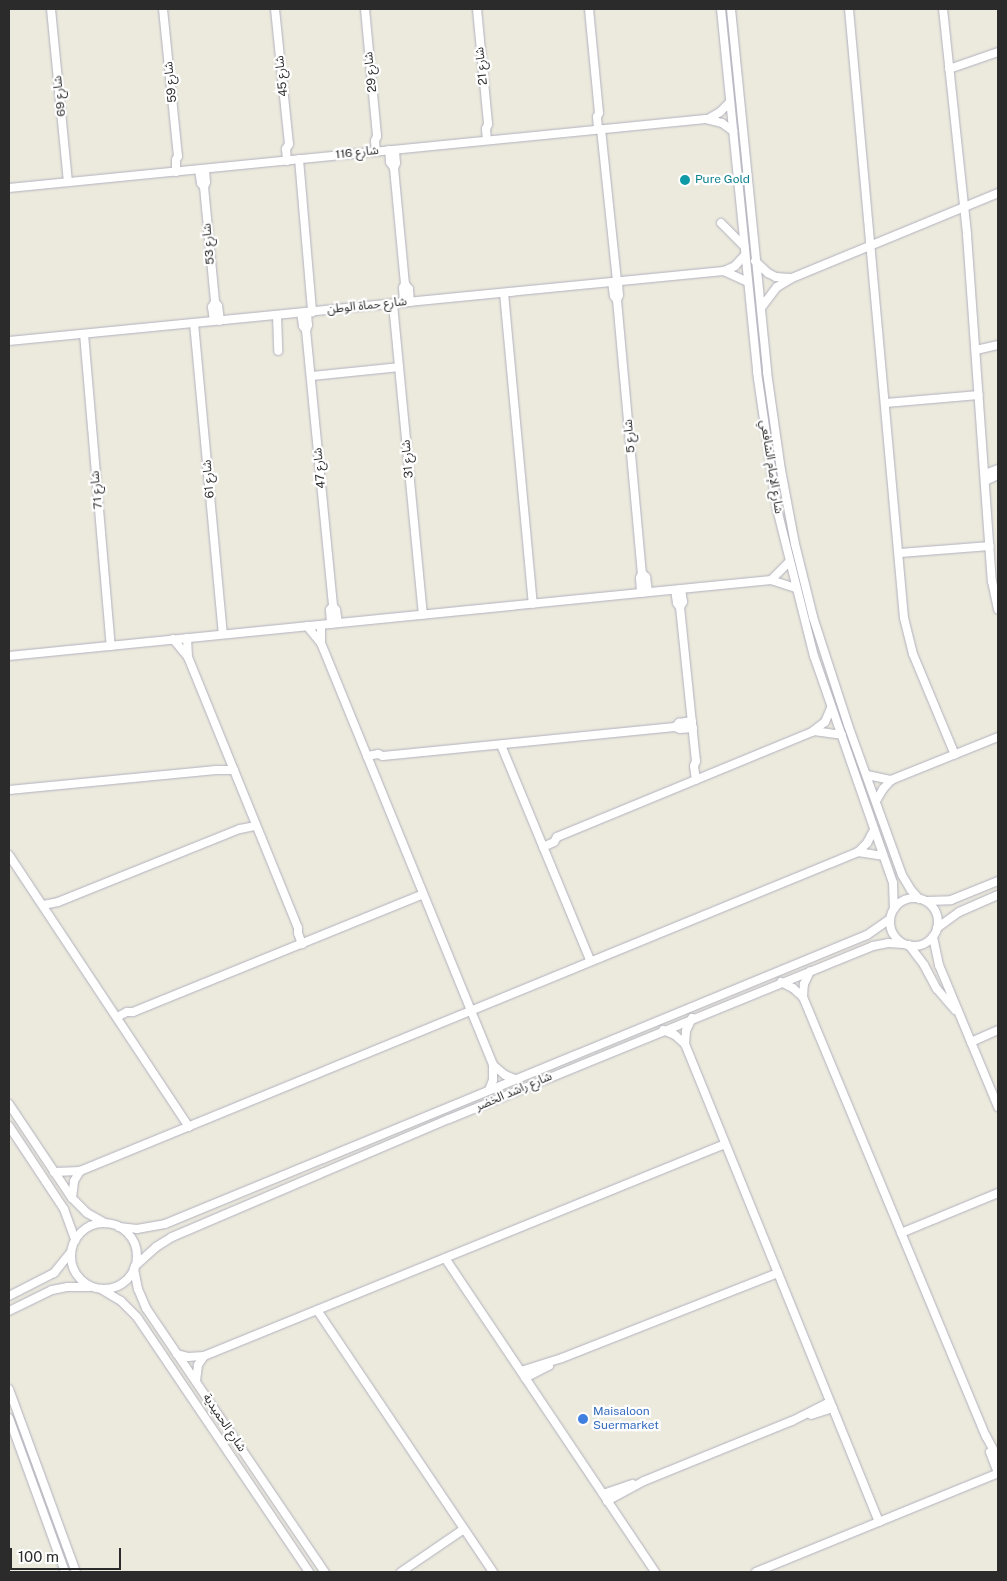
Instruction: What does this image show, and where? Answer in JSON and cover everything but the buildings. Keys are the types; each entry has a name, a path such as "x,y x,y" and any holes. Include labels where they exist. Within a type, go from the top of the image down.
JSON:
{"street":[{"name":"شارع 69","path":"51,9 68,182"},
{"name":"شارع 59","path":"164,9 178,156 176,160 179,172"},
{"name":"شارع 45","path":"275,9 289,144 292,148 307,312"},
{"name":"شارع 29","path":"365,9 377,136 385,151"},
{"name":"شارع 21","path":"477,9 488,124 491,128 490,140"},
{"name":"شارع 5","path":"589,9 599,113 603,116 601,129 616,282 614,296 617,300 642,573 646,577 644,593"},
{"name":"شارع الإمام الشافعي","path":"720,9 766,444 789,562 796,588 831,708 895,890 894,909"},
{"name":"شارع الإمام الشافعي","path":"731,9 755,261 777,442 795,544 824,653 904,880 923,900"},
{"path":"849,9 900,553 904,618 910,642 955,755"},
{"path":"943,9 976,350 992,581 998,606"},
{"path":"949,69 998,52"},
{"name":"شارع 116","path":"706,119 720,112 730,102"},
{"name":"شارع 116","path":"9,188 706,119 722,123 733,131"},
{"path":"385,151 396,163 394,168 405,284 403,290 407,302"},
{"name":"شارع 53","path":"202,169 200,183 204,187 215,302 212,309 217,321"},
{"path":"761,308 777,287 792,278 998,193"},
{"path":"721,223 745,251 735,266 724,271"},
{"path":"755,261 768,273 792,278"},
{"path":"724,271 748,282"},
{"name":"شارع حماة الوطن","path":"9,341 724,271"},
{"path":"504,293 533,604"},
{"name":"شارع 31","path":"394,304 422,615"},
{"name":"شارع 47","path":"307,312 303,326 306,330 333,606 336,610 334,623"},
{"path":"277,315 278,351"},
{"name":"شارع 61","path":"194,323 223,634"},
{"name":"شارع 71","path":"84,334 111,646"},
{"path":"976,350 998,345"},
{"path":"311,376 399,368"},
{"path":"886,403 979,395"},
{"path":"985,478 998,469"},
{"path":"985,478 998,475"},
{"path":"900,553 990,546"},
{"path":"771,580 789,562"},
{"path":"9,656 771,580 796,588"},
{"path":"678,589 683,602 680,607 696,761 700,765 699,778"},
{"path":"321,625 321,643"},
{"path":"307,626 321,643 493,1065 493,1080 489,1090"},
{"path":"187,638 188,657"},
{"path":"173,639 188,657 298,928 298,933 305,942"},
{"path":"542,843 554,842 557,838 812,732 825,722 831,708"},
{"path":"368,759 378,754 384,756 675,727 682,729 692,725"},
{"path":"812,732 842,735"},
{"path":"876,802 880,793 891,780 998,737"},
{"path":"500,745 590,960"},
{"path":"9,790 216,770 220,766 233,767"},
{"path":"867,775 891,780"},
{"path":"45,908 53,902 58,902 254,823"},
{"path":"54,1172 80,1171 590,960 858,852 867,843 874,830"},
{"path":"858,852 883,856"},
{"path":"9,855 189,1127"},
{"path":"962,1020 940,994 924,965 895,936 890,919 894,909 905,900 951,900 998,881"},
{"path":"119,1019 127,1012 133,1012 423,894"},
{"path":"906,945 919,945 932,937 937,928 959,912 998,895"},
{"path":"923,900 935,910 937,928"},
{"name":"شارع راشد الخضر","path":"119,1227 138,1229 164,1224 867,935 890,919"},
{"path":"932,937 940,965 998,1108"},
{"name":"شارع راشد الخضر","path":"134,1268 148,1253 172,1236 662,1030 880,944 906,945"},
{"path":"756,1572 998,1473 986,1436 803,997 804,984 810,971"},
{"path":"781,982 803,997"},
{"path":"692,1018 686,1031 685,1044 879,1522"},
{"path":"662,1030 675,1035 685,1044"},
{"path":"971,1042 998,1030"},
{"path":"493,1065 501,1072 515,1079"},
{"path":"9,1104 72,1198 88,1213 107,1224 119,1227 132,1240 136,1257 134,1268 124,1282 110,1289 76,1286 52,1290 9,1311"},
{"path":"9,1126 64,1209 75,1240"},
{"path":"177,1354 193,1358 204,1356 725,1144"},
{"path":"72,1198 72,1186 80,1171"},
{"path":"901,1233 998,1193"},
{"path":"9,1296 54,1273 71,1251 75,1240 89,1227 107,1224"},
{"path":"71,1251 75,1273 85,1284 92,1287"},
{"path":"445,1258 655,1572"},
{"name":"شارع الحميدية","path":"134,1268 141,1299 325,1572"},
{"path":"523,1375 777,1271"},
{"name":"شارع الحميدية","path":"101,1289 121,1301 138,1317 309,1572"},
{"path":"317,1310 493,1572"},
{"path":"196,1381 197,1370 204,1356"},
{"path":"9,1389 76,1572"},
{"path":"605,1498 831,1405"},
{"path":"9,1418 65,1572"},
{"path":"12,1428 22,1426"},
{"path":"986,1436 998,1459"},
{"path":"401,1572 464,1529"}],"place":[{"name":"Pure Gold","path":"685,180"},
{"name":"Maisaloon Suermarket","path":"583,1419"}]}
